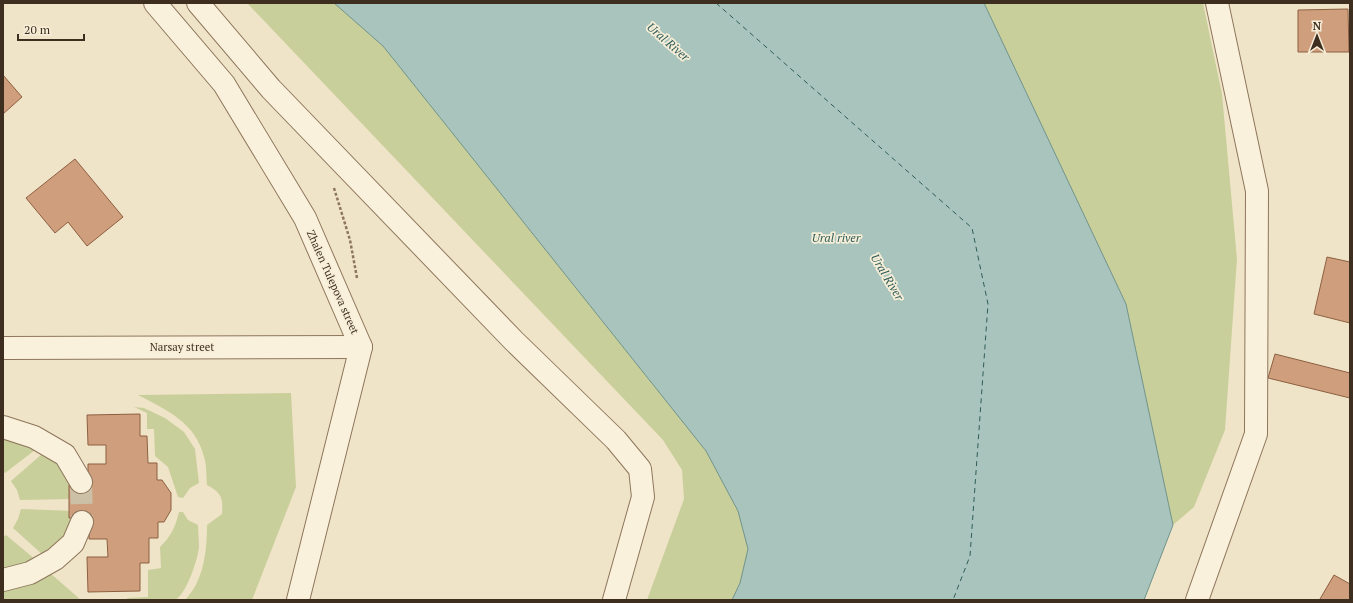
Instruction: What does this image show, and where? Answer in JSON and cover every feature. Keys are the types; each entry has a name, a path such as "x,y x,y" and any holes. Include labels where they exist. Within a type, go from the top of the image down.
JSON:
{"street":[{"name":"Zhalen Tulepova street","path":"155,3 224,84 302,212 361,347 298,600"},
{"path":"198,3 271,89 508,335 616,440 640,469 643,497 614,600"},
{"path":"1197,600 1256,434 1257,191 1217,3"},
{"name":"Narsay street","path":"3,348 361,347"},
{"path":"3,427 34,437 65,455 81,482"},
{"path":"3,580 30,573 55,559 73,543 82,522"}],"path":[{"path":"332,184 350,240 357,281"}],"green space":[{"path":"247,3 334,3 383,46 706,451 738,511 748,549 740,583 732,600 647,600 684,499 682,470 663,440"},
{"path":"984,3 1203,3 1222,94 1237,259 1225,430 1194,507 1173,525 1126,304"},
{"path":"291,393 296,487 252,600 185,600 196,584 203,565 207,525 222,514 222,500 219,493 207,485 205,460 200,445 187,426 170,412 138,395"},
{"path":"134,407 144,408 165,418 184,432 195,449 199,483 190,488 183,498 178,497 168,467 155,456 154,429 147,429 147,413"},
{"path":"3,435 35,450 5,473 3,472"},
{"path":"42,454 58,462 66,470 69,476 74,499 20,500 17,490 11,481"},
{"path":"21,509 74,511 66,540 43,555 13,528"},
{"path":"179,512 183,512 188,520 198,525 198,553 191,576 183,591 175,600 124,600 128,598 148,597 148,570 161,568 160,547 172,531"},
{"path":"6,535 36,560 3,572 3,537"},
{"path":"50,573 81,600 3,600 3,588"}],"water":[{"name":"Ural river","path":"334,3 984,3 1126,304 1173,525 1144,600 732,600 740,583 748,549 738,511 706,451 383,46"}],"building":[{"path":"1348,9 1349,52 1298,52 1298,10"},
{"path":"3,75 22,97 3,114"},
{"path":"75,159 123,217 87,246 68,222 55,233 26,198"},
{"path":"1327,257 1350,262 1350,323 1314,314"},
{"path":"1275,354 1350,373 1350,398 1268,378"},
{"path":"140,414 140,436 147,436 148,463 157,463 157,480 162,480 171,493 171,510 164,522 158,522 158,538 149,538 149,563 140,563 140,591 88,592 87,557 108,557 107,539 89,539 89,518 69,518 69,485 88,485 88,464 106,464 106,445 88,445 87,415"},
{"path":"1334,575 1350,584 1350,600 1320,599"}],"ferry route":[{"path":"716,3 972,228 988,304 970,556 953,600"}],"tunnel":[{"path":"81,482 82,522"}],"water label":[{"name":"Ural River","path":"668,42"},
{"name":"Ural River","path":"887,277"}]}
